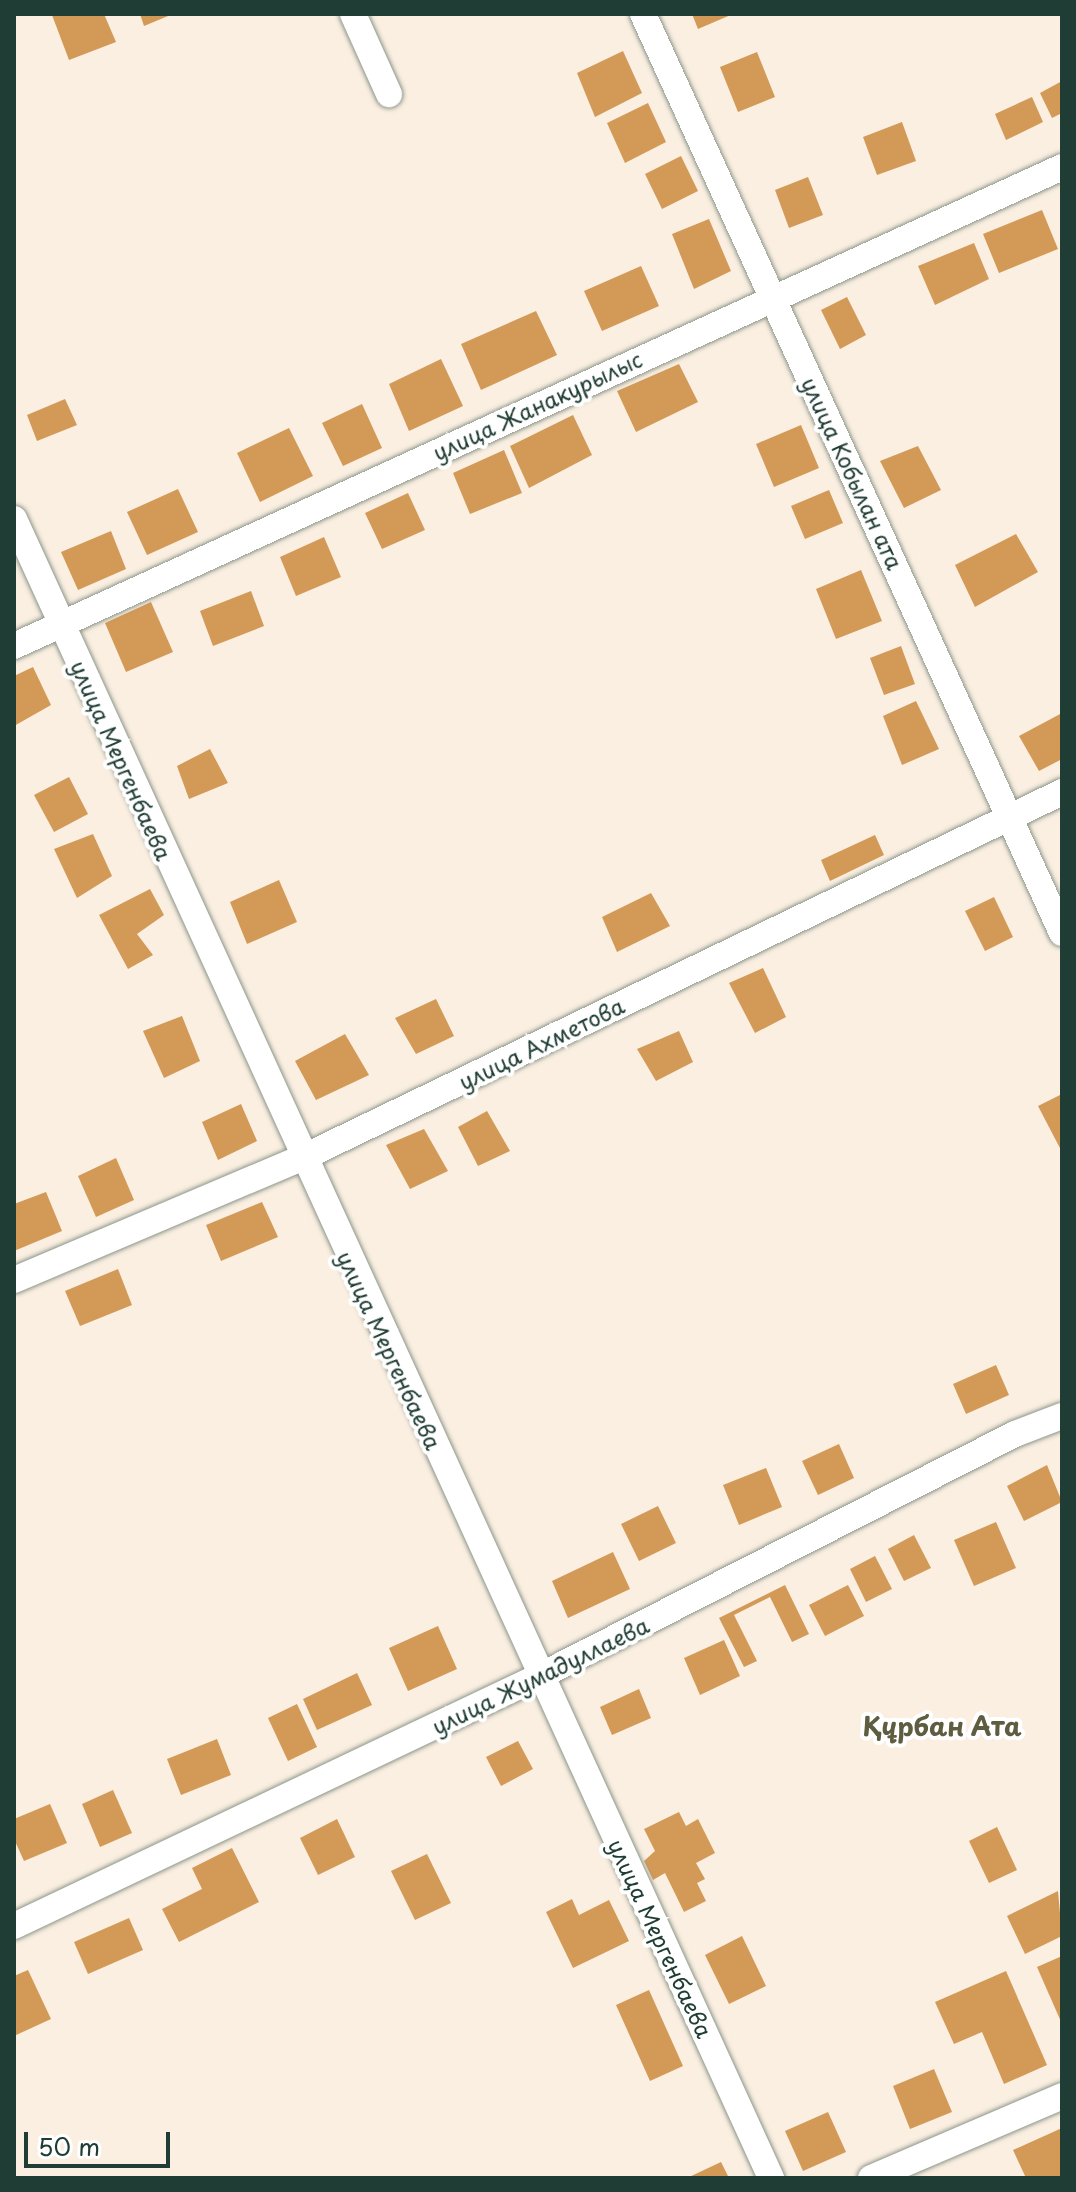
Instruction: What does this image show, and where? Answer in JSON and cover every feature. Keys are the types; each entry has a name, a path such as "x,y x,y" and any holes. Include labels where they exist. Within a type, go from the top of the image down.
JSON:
{"street":[{"path":"353,14 389,94"},
{"name":"улица Кобылан ата","path":"643,14 1062,933"},
{"name":"улица Жанакурылыс","path":"14,646 1062,167"},
{"name":"улица Мергенбаева","path":"14,519 302,1158 771,2178"},
{"name":"улица Ахметова","path":"14,1280 302,1158 1062,792"},
{"name":"улица Жумадуллаева","path":"14,1926 540,1676 1015,1434 1062,1416"},
{"path":"871,2178 1062,2096"}],"building":[{"path":"104,14 116,42 69,60 52,15"},
{"path":"140,14 173,14 144,26"},
{"path":"692,14 733,14 698,29"},
{"path":"623,51 642,93 595,117 577,73"},
{"path":"757,52 775,97 738,112 720,67"},
{"path":"1062,81 1062,113 1052,118 1040,93"},
{"path":"1032,97 1043,122 1006,140 995,114"},
{"path":"648,103 666,142 625,163 607,123"},
{"path":"902,122 916,161 877,175 863,137"},
{"path":"681,156 698,191 662,209 645,174"},
{"path":"808,177 823,215 789,228 775,190"},
{"path":"1042,210 1058,249 999,273 983,234"},
{"path":"709,219 731,271 694,289 672,234"},
{"path":"974,243 989,279 935,305 918,266"},
{"path":"641,266 659,306 602,331 584,291"},
{"path":"847,297 866,335 840,349 821,310"},
{"path":"536,311 557,355 481,390 461,344"},
{"path":"441,359 463,406 409,431 389,384"},
{"path":"679,364 698,402 636,432 617,391"},
{"path":"65,399 77,425 37,441 27,415"},
{"path":"362,404 382,448 343,466 322,423"},
{"path":"573,415 592,455 529,488 510,446"},
{"path":"801,425 819,468 774,487 756,444"},
{"path":"289,428 313,476 260,502 237,453"},
{"path":"918,446 941,490 904,508 880,461"},
{"path":"504,450 522,493 470,514 453,473"},
{"path":"178,489 198,532 147,555 127,512"},
{"path":"829,490 843,523 805,539 791,506"},
{"path":"408,493 425,530 382,549 365,513"},
{"path":"111,531 126,569 78,590 61,552"},
{"path":"1016,534 1038,572 975,607 955,565"},
{"path":"324,537 341,577 296,596 280,557"},
{"path":"861,570 882,621 836,639 816,589"},
{"path":"251,591 264,626 213,646 200,611"},
{"path":"151,602 173,652 126,672 105,623"},
{"path":"901,646 915,684 884,695 870,658"},
{"path":"33,667 51,705 14,726 14,676"},
{"path":"916,701 939,749 902,765 883,716"},
{"path":"1062,713 1062,759 1039,771 1019,736"},
{"path":"210,749 228,783 189,799 177,766"},
{"path":"69,777 88,814 54,832 34,795"},
{"path":"93,834 112,876 77,898 54,849"},
{"path":"875,835 884,855 830,881 821,860"},
{"path":"279,880 297,922 247,944 230,902"},
{"path":"150,889 164,915 137,934 153,955 128,969 99,915"},
{"path":"651,893 670,926 617,952 602,917"},
{"path":"994,897 1013,937 985,951 965,911"},
{"path":"763,968 786,1017 755,1033 729,983"},
{"path":"436,999 454,1036 416,1054 395,1018"},
{"path":"182,1016 200,1061 164,1078 143,1031"},
{"path":"679,1031 693,1062 656,1081 637,1049"},
{"path":"345,1034 369,1075 316,1100 295,1061"},
{"path":"1062,1094 1062,1152 1038,1106"},
{"path":"241,1104 257,1141 218,1160 202,1122"},
{"path":"487,1111 510,1151 478,1166 458,1127"},
{"path":"424,1129 448,1171 410,1189 386,1145"},
{"path":"116,1158 134,1200 96,1217 78,1176"},
{"path":"46,1192 62,1231 14,1251 14,1204"},
{"path":"262,1202 278,1237 221,1261 206,1225"},
{"path":"118,1269 132,1305 80,1326 65,1291"},
{"path":"996,1365 1009,1395 966,1414 953,1384"},
{"path":"839,1444 854,1478 818,1495 802,1461"},
{"path":"1047,1465 1062,1502 1024,1521 1007,1486"},
{"path":"766,1468 782,1507 739,1525 723,1485"},
{"path":"658,1506 676,1543 639,1561 621,1524"},
{"path":"996,1522 1016,1568 974,1586 954,1540"},
{"path":"914,1535 931,1568 904,1581 888,1549"},
{"path":"613,1552 630,1589 568,1618 552,1581"},
{"path":"875,1556 892,1589 866,1602 850,1569"},
{"path":"785,1585 809,1634 792,1642 770,1597 734,1615 757,1661 744,1667 719,1618"},
{"path":"848,1585 864,1616 825,1636 809,1605"},
{"path":"438,1626 457,1669 408,1691 389,1648"},
{"path":"724,1640 740,1676 700,1695 684,1658"},
{"path":"357,1673 372,1705 317,1730 303,1699"},
{"path":"639,1689 651,1718 612,1735 600,1707"},
{"path":"297,1704 317,1747 288,1761 268,1718"},
{"path":"217,1739 231,1775 181,1795 167,1759"},
{"path":"518,1741 533,1769 501,1786 486,1757"},
{"path":"113,1790 132,1833 100,1847 82,1804"},
{"path":"50,1804 67,1843 24,1861 14,1839 14,1819"},
{"path":"679,1812 686,1826 698,1819 715,1853 696,1863 705,1879 697,1883 706,1901 684,1912 665,1873 653,1880 644,1861 655,1851 644,1829"},
{"path":"337,1819 355,1857 318,1875 300,1838"},
{"path":"997,1827 1017,1870 989,1883 969,1841"},
{"path":"232,1848 259,1902 179,1942 162,1909 202,1889 192,1868"},
{"path":"427,1854 451,1903 415,1920 391,1871"},
{"path":"1058,1891 1062,1936 1025,1954 1007,1916"},
{"path":"572,1899 579,1915 609,1900 629,1941 573,1968 546,1912"},
{"path":"129,1918 143,1950 88,1974 74,1942"},
{"path":"742,1936 766,1986 729,2004 705,1955"},
{"path":"1062,1956 1062,2024 1037,1967"},
{"path":"28,1970 51,2019 14,2036 14,1976"},
{"path":"1006,1971 1047,2065 1004,2084 982,2032 954,2044 935,2002"},
{"path":"649,1990 683,2066 650,2081 616,2005"},
{"path":"934,2069 952,2112 910,2129 893,2086"},
{"path":"828,2112 846,2152 803,2171 785,2131"},
{"path":"1062,2128 1062,2178 1026,2178 1013,2150"},
{"path":"721,2162 729,2178 687,2178"}],"district":[{"name":"Құрбан Ата","path":"942,1726"}]}
